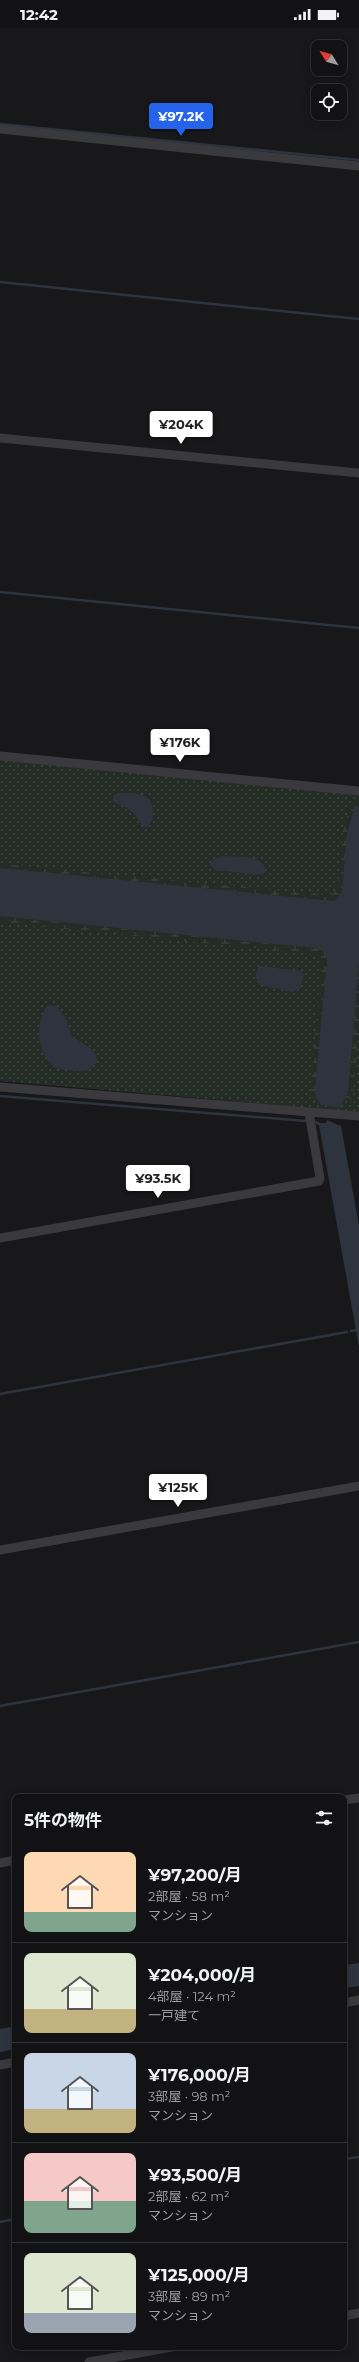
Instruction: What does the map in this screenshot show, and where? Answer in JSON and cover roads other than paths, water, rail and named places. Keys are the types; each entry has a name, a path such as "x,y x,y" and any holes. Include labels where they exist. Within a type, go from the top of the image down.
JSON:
{"street":[{"path":"0,129 359,166"},
{"path":"0,438 359,473"},
{"path":"0,756 359,791"},
{"path":"0,1086 359,1116"},
{"path":"0,1238 319,1181 320,1178 309,1112"},
{"path":"0,1550 359,1486"},
{"path":"347,1800 359,1798"},
{"path":"0,1863 12,1861"},
{"path":"347,2002 359,2000"},
{"path":"0,2065 12,2063"},
{"path":"347,2315 359,2313"},
{"path":"90,2362 156,2350"}],"waterway":[{"path":"0,124 359,160"},
{"path":"0,282 359,319"},
{"path":"0,592 359,628"},
{"path":"0,1096 306,1121"},
{"path":"315,1122 322,1125"},
{"path":"351,1331 356,1330"},
{"path":"0,1394 347,1332"},
{"path":"0,1706 359,1642"},
{"path":"347,2159 359,2157"},
{"path":"0,2222 12,2220"}]}
